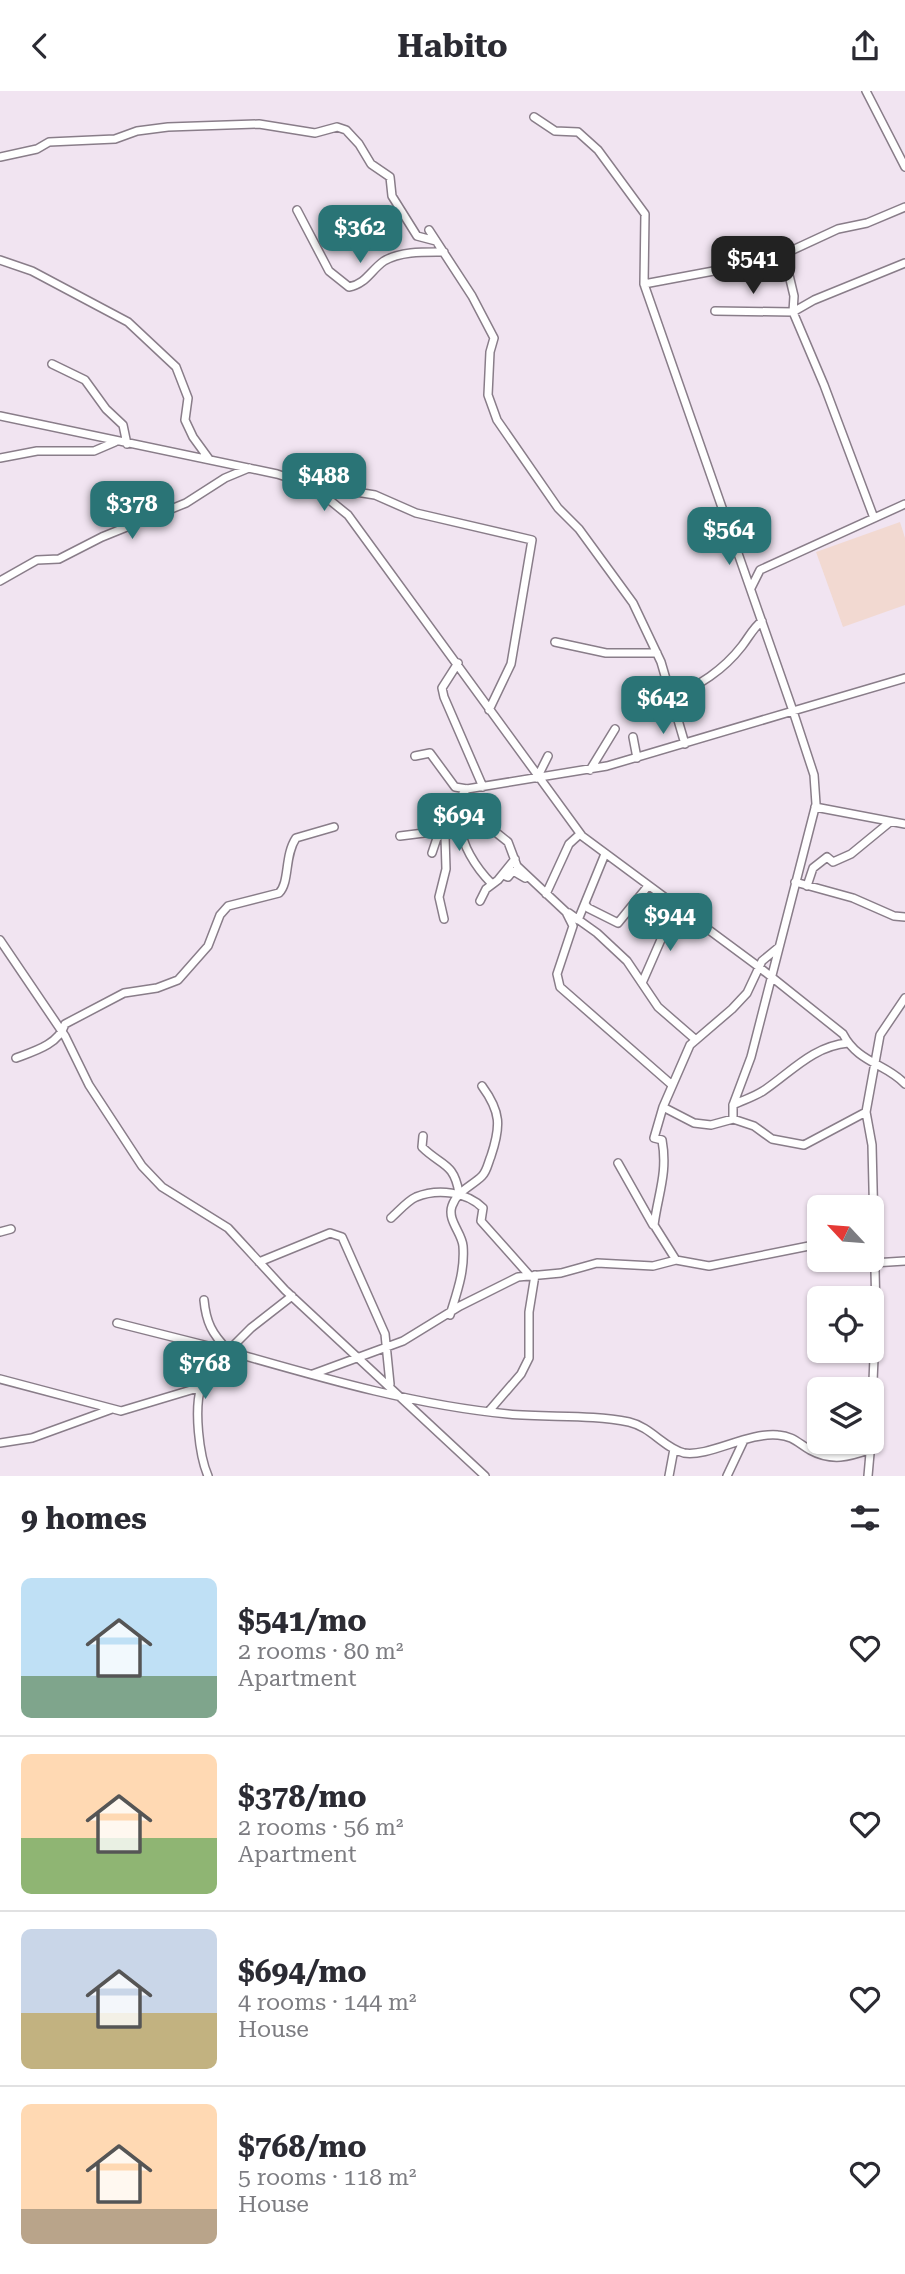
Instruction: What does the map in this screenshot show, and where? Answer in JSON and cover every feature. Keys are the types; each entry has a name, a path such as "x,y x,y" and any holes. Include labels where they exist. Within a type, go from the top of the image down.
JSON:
{"street":[{"path":"866,91 905,167"},
{"path":"534,117 555,131 578,132 598,150 645,215 644,284 814,775 816,807 770,975 751,1057 733,1105 733,1119"},
{"path":"0,157 37,149 49,142 115,139 137,131 168,127 259,124 316,133 337,127 346,130 359,144 371,164 390,177 392,196 417,236 436,241"},
{"path":"644,284 687,274 722,272 783,254 838,229 867,223 905,207"},
{"path":"297,210 329,271 349,288 358,286 383,261 423,252 444,252"},
{"path":"429,230 494,338 490,352 488,395 497,420 558,507 579,529 633,603 657,653 685,744"},
{"path":"783,254 794,296 793,311 874,518"},
{"path":"0,260 32,271 128,322 176,367 188,398 185,420 193,437 210,459"},
{"path":"715,311 759,310 772,314 793,311 905,263"},
{"path":"52,364 85,380 106,409 123,425 127,444"},
{"path":"0,416 115,442 249,467 311,485 375,495 416,513 517,534 532,540 511,664 489,710"},
{"path":"0,458 37,450 93,451 115,442"},
{"path":"0,581 37,560 58,559 102,537 186,503 225,478 249,467"},
{"path":"311,485 348,515 580,834 770,975 843,1034 872,1065 900,1078 905,1084"},
{"path":"751,588 760,570 905,504"},
{"path":"671,695 691,690 707,680 738,651 762,621"},
{"path":"555,642 606,653 657,653"},
{"path":"458,663 442,688 482,787"},
{"path":"415,756 430,753 455,787 467,789 590,770 905,678"},
{"path":"590,770 615,729"},
{"path":"633,737 637,758"},
{"path":"537,778 548,756"},
{"path":"467,789 463,795 465,823 462,837 469,852 492,884"},
{"path":"816,807 905,824"},
{"path":"432,853 437,838 448,830 465,823 483,822 504,837 517,866 566,912 597,933 627,961 658,1007 696,1040"},
{"path":"807,886 813,868 827,857 833,862 851,854 890,822"},
{"path":"16,1058 54,1041 64,1028 124,993 157,988 178,980 208,946 220,915 228,905 279,893 283,888 286,859 296,838 334,827"},
{"path":"400,837 448,830"},
{"path":"444,919 439,897 446,869 448,830"},
{"path":"546,894 569,844 580,834"},
{"path":"578,920 605,854"},
{"path":"480,901 515,859"},
{"path":"503,875 508,877 513,871 530,877"},
{"path":"795,882 853,898 894,916 905,917"},
{"path":"585,904 596,913 618,923 648,885"},
{"path":"566,912 573,926 557,974 559,987 672,1085"},
{"path":"642,983 663,935 687,914"},
{"path":"0,940 3,949 55,1021 64,1028 89,1085 142,1166 162,1187 228,1228 292,1296 390,1384 485,1476"},
{"path":"654,1225 662,1197 665,1167 662,1140 654,1138 672,1085 690,1045 747,993 759,967 781,942"},
{"path":"872,1195 872,1145 866,1112 872,1065 880,1035 905,997"},
{"path":"733,1105 762,1092 791,1068 833,1044 848,1042"},
{"path":"449,1315 463,1275 463,1243 453,1222 451,1208 459,1193 485,1173 497,1139 495,1104 482,1086"},
{"path":"663,1107 694,1123 711,1125 733,1119 754,1126 772,1139 804,1145 866,1112"},
{"path":"423,1136 422,1147 446,1163 457,1177 459,1193"},
{"path":"618,1163 676,1260"},
{"path":"391,1218 415,1197 459,1193 474,1199 483,1209 481,1221 533,1275"},
{"path":"0,1232 11,1229"},
{"path":"260,1262 330,1233 342,1237 385,1334 384,1348 390,1384"},
{"path":"312,1374 384,1348 518,1277 561,1273 597,1263 653,1266 676,1260 709,1266 807,1246"},
{"path":"884,1262 905,1261"},
{"path":"873,1377 876,1312 874,1272"},
{"path":"489,1411 521,1374 529,1358 529,1312 533,1275"},
{"path":"0,1379 121,1411 201,1387 211,1378 228,1351 251,1328 292,1296"},
{"path":"204,1300 205,1318 214,1336 228,1351"},
{"path":"117,1322 373,1391 489,1411 625,1422 651,1431 683,1453 701,1452 744,1440 781,1435 807,1446"},
{"path":"201,1387 196,1404 202,1462 208,1476"},
{"path":"0,1443 32,1437 112,1409"},
{"path":"727,1476 744,1440"},
{"path":"670,1476 674,1449"},
{"path":"821,1454 843,1459 854,1454"},
{"path":"868,1476 870,1454"}],"shaded area":[{"path":"900,522 905,538 905,605 843,627 816,552"}]}
